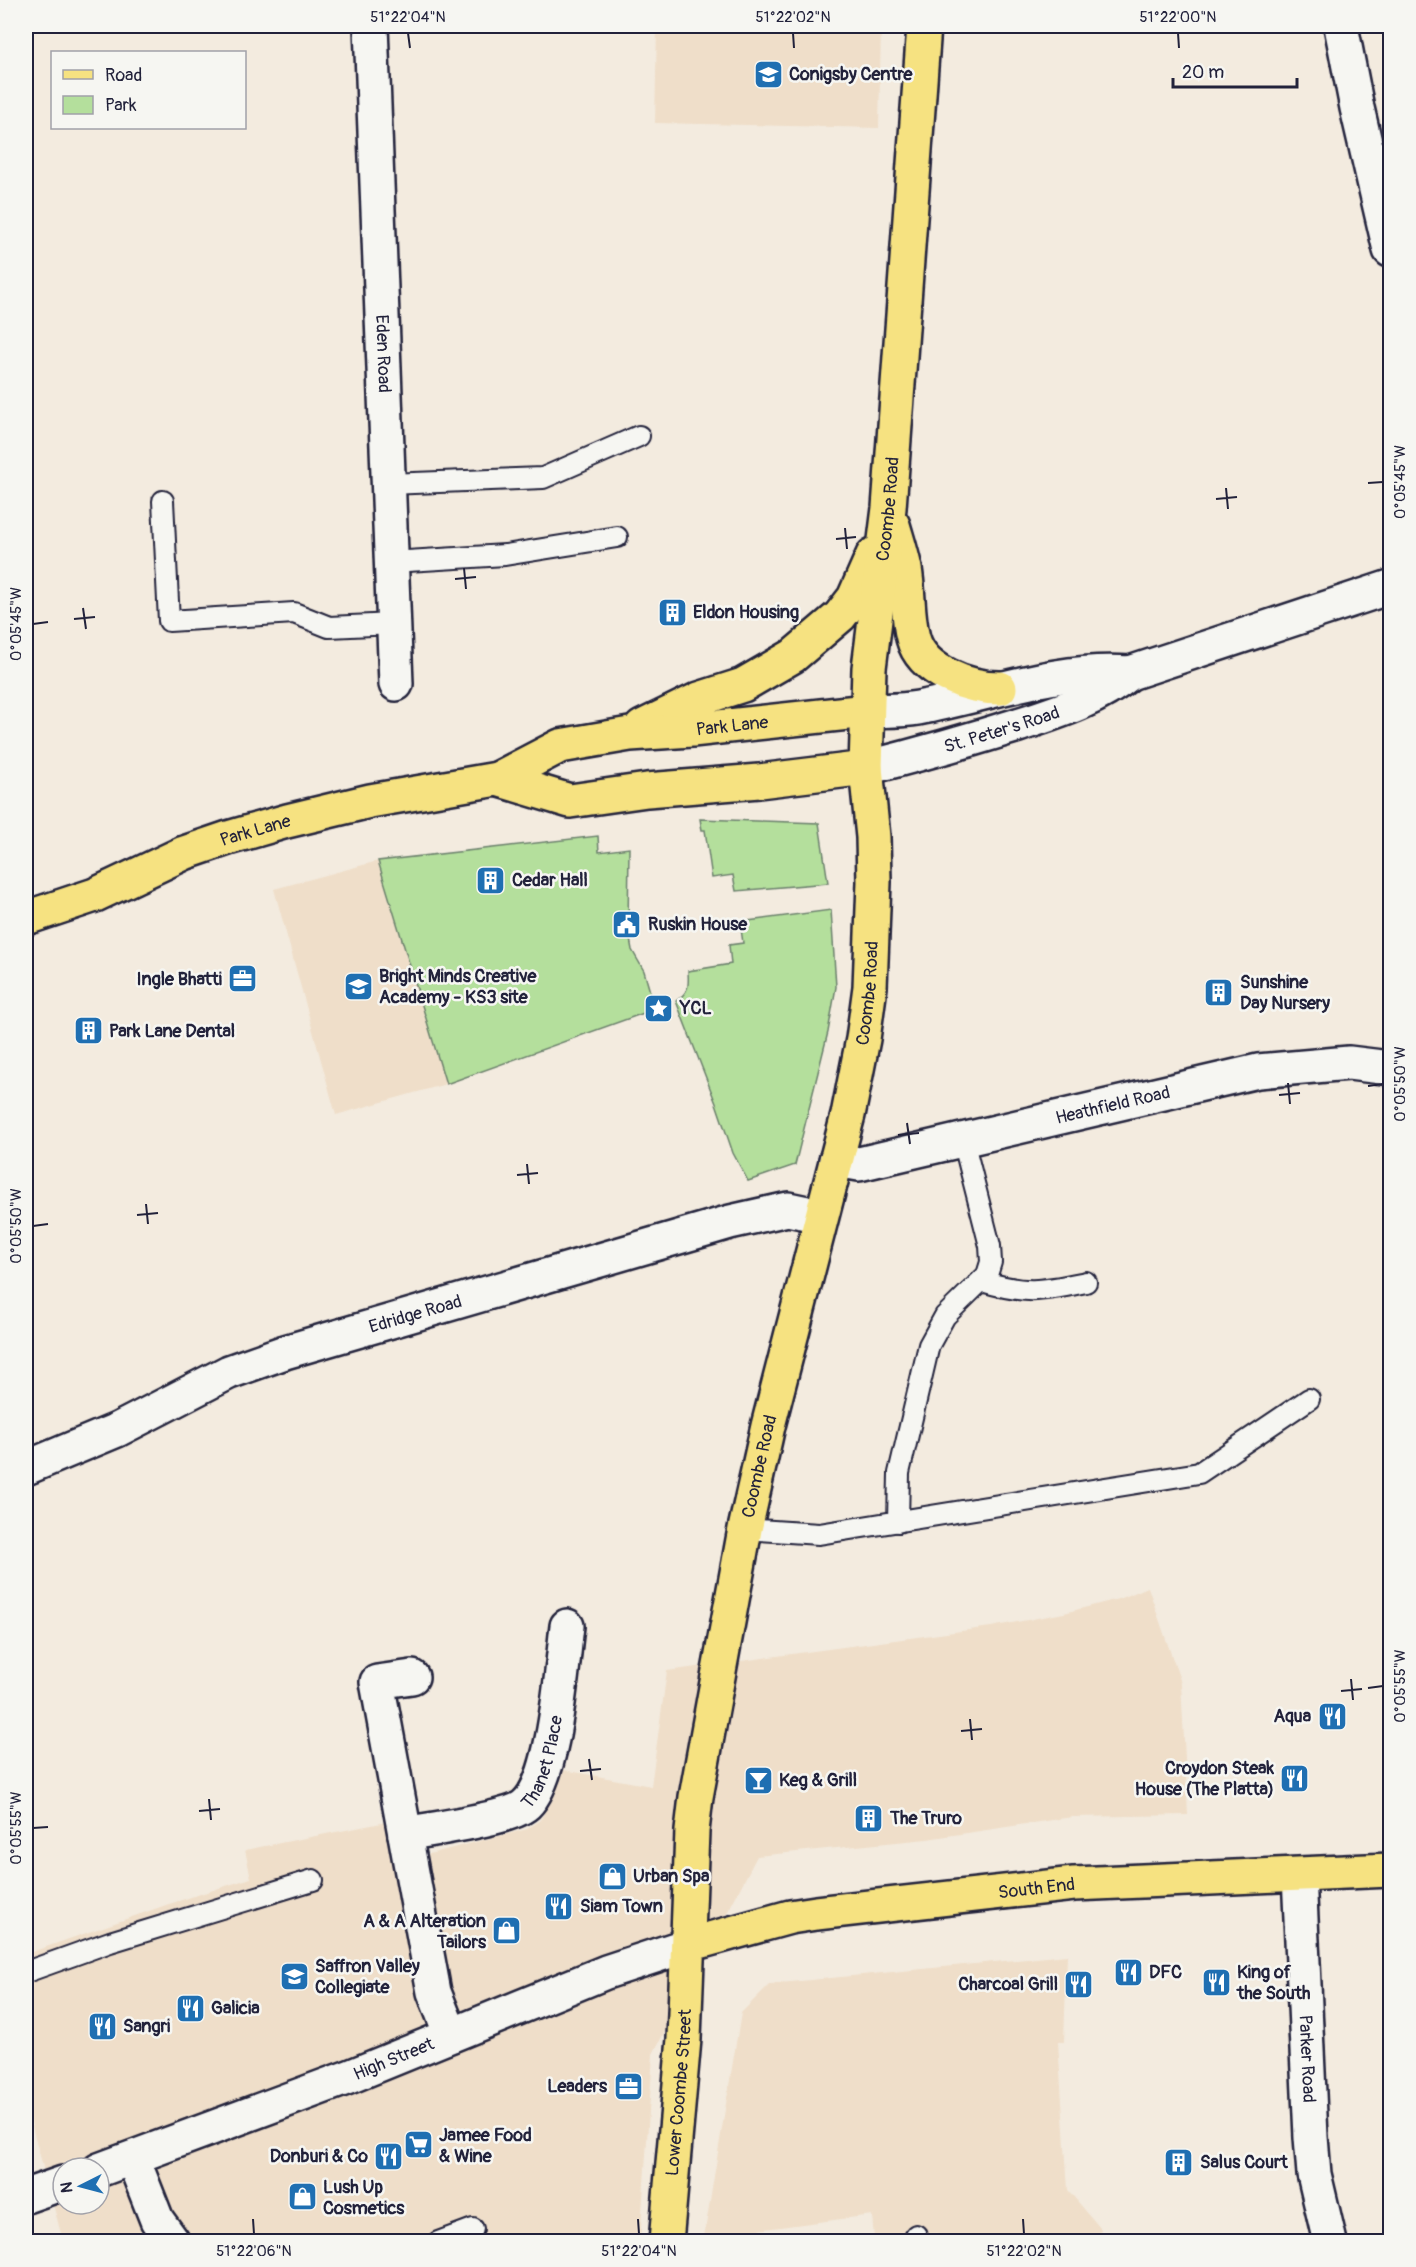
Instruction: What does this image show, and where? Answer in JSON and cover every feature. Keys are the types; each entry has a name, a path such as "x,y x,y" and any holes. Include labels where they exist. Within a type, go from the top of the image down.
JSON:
{"main road":[{"name":"Coombe Road","path":"688,1945 692,1830 696,1797 744,1529 857,1076 870,987 874,882 873,837 866,768 869,668 889,508 924,26"},
{"path":"889,508 905,569 912,632 917,648 937,668 951,677 981,688 1000,688"},
{"path":"630,734 699,699 743,685 775,668 826,630 854,598 874,552 889,508"},
{"name":"Park Lane","path":"26,918 95,895 184,854 287,820 370,801 497,779 560,746 630,734 692,730 867,711"},
{"name":"Park Lane","path":"497,779 570,801 647,790 759,781 866,768"},
{"name":"South End","path":"688,1945 790,1917 1028,1888 1390,1870"},
{"name":"Lower Coombe Street","path":"666,2241 684,2039 688,1945"}],"street":[{"name":"Eden Road","path":"371,26 396,684"},
{"path":"1341,26 1357,108 1390,250"},
{"name":"St. Peter's Road","path":"867,711 915,709 1000,688 1084,672 1130,673 1390,587"},
{"name":"St. Peter's Road","path":"866,768 944,749 1051,714 1093,698 1114,686 1130,673"},
{"name":"Heathfield Road","path":"836,1160 859,1164 1258,1071 1349,1063 1390,1068"},
{"name":"Edridge Road","path":"26,1468 117,1430 229,1372 285,1352 730,1222 788,1209 821,1216"},
{"name":"Thanet Place","path":"405,1834 507,1814 524,1806 533,1796 549,1757 567,1626"},
{"path":"412,1677 377,1682 434,1992 451,2036"},
{"name":"Parker Road","path":"1299,1875 1311,2146 1319,2201 1330,2241"},
{"name":"High Street","path":"111,2166 338,2081 606,1972 688,1945"},
{"path":"133,2159 157,2220 172,2241"},
{"path":"26,2196 51,2187"}],"lane":[{"path":"388,484 543,478 639,436"},
{"path":"163,501 169,621 294,614 329,627 394,624"},
{"path":"391,562 505,555 617,537"},
{"path":"898,1522 899,1473 929,1345 945,1316 982,1281 992,1262 963,1140"},
{"path":"982,1281 1011,1290 1027,1291 1044,1291 1086,1282"},
{"path":"744,1529 813,1535 1199,1473 1309,1399"},
{"path":"26,1972 110,1942 313,1880"},
{"path":"438,2241 473,2229"}],"shaded area":[{"name":"Conigsby Centre","path":"657,26 881,26 879,128 655,123"},
{"name":"Bright Minds Creative Academy - KS3 site","path":"378,861 446,1084 336,1115 274,889"},
{"path":"1148,1587 1181,1683 1188,1815 1072,1817 927,1839 757,1856 653,2054 640,2241 63,2241 56,2216 111,2216 111,2156 51,2156 51,2197 26,2104 26,1954 251,1878 245,1850 397,1820 406,1860 527,1829 541,1820 564,1770 651,1786 667,1671 991,1627 1064,1613 1122,1598"},
{"path":"1067,1955 1064,2042 1058,2042 1068,2190 1101,2229 1097,2241 937,2241 937,2233 874,2239 872,2215 704,2237 741,2013 770,1984"}],"green space":[{"path":"700,819 819,823 828,883 736,891 733,875 712,878 705,830 702,830"},
{"path":"598,836 599,852 629,848 628,928 632,950 644,971 655,1009 446,1084 378,861"},
{"path":"831,910 836,987 828,1032 795,1165 748,1181 733,1153 676,1001 684,995 687,988 688,971 731,964 729,945 743,943 740,922"}],"place":[{"name":"Conigsby Centre","path":"768,74"},
{"name":"Eldon Housing","path":"672,612"},
{"name":"Cedar Hall","path":"491,880"},
{"name":"Ruskin House","path":"627,924"},
{"name":"Ingle Bhatti","path":"243,979"},
{"name":"Bright Minds Creative Academy - KS3 site","path":"358,986"},
{"name":"Sunshine Day Nursery","path":"1219,992"},
{"name":"YCL","path":"659,1008"},
{"name":"Park Lane Dental","path":"88,1031"},
{"name":"Aqua","path":"1332,1716"},
{"name":"Croydon Steak House (The Platta)","path":"1295,1778"},
{"name":"Keg & Grill","path":"758,1780"},
{"name":"The Truro","path":"869,1818"},
{"name":"Urban Spa","path":"612,1876"},
{"name":"Siam Town","path":"559,1906"},
{"name":"A & A Alteration Tailors","path":"507,1931"},
{"name":"DFC","path":"1128,1972"},
{"name":"Saffron Valley Collegiate","path":"294,1976"},
{"name":"King of the South","path":"1216,1982"},
{"name":"Charcoal Grill","path":"1079,1984"},
{"name":"Galicia","path":"190,2008"},
{"name":"Sangri","path":"102,2026"},
{"name":"Leaders","path":"628,2086"},
{"name":"Jamee Food & Wine","path":"418,2145"},
{"name":"Donburi & Co","path":"389,2156"},
{"name":"Salus Court","path":"1179,2162"},
{"name":"Lush Up Cosmetics","path":"302,2197"}]}
